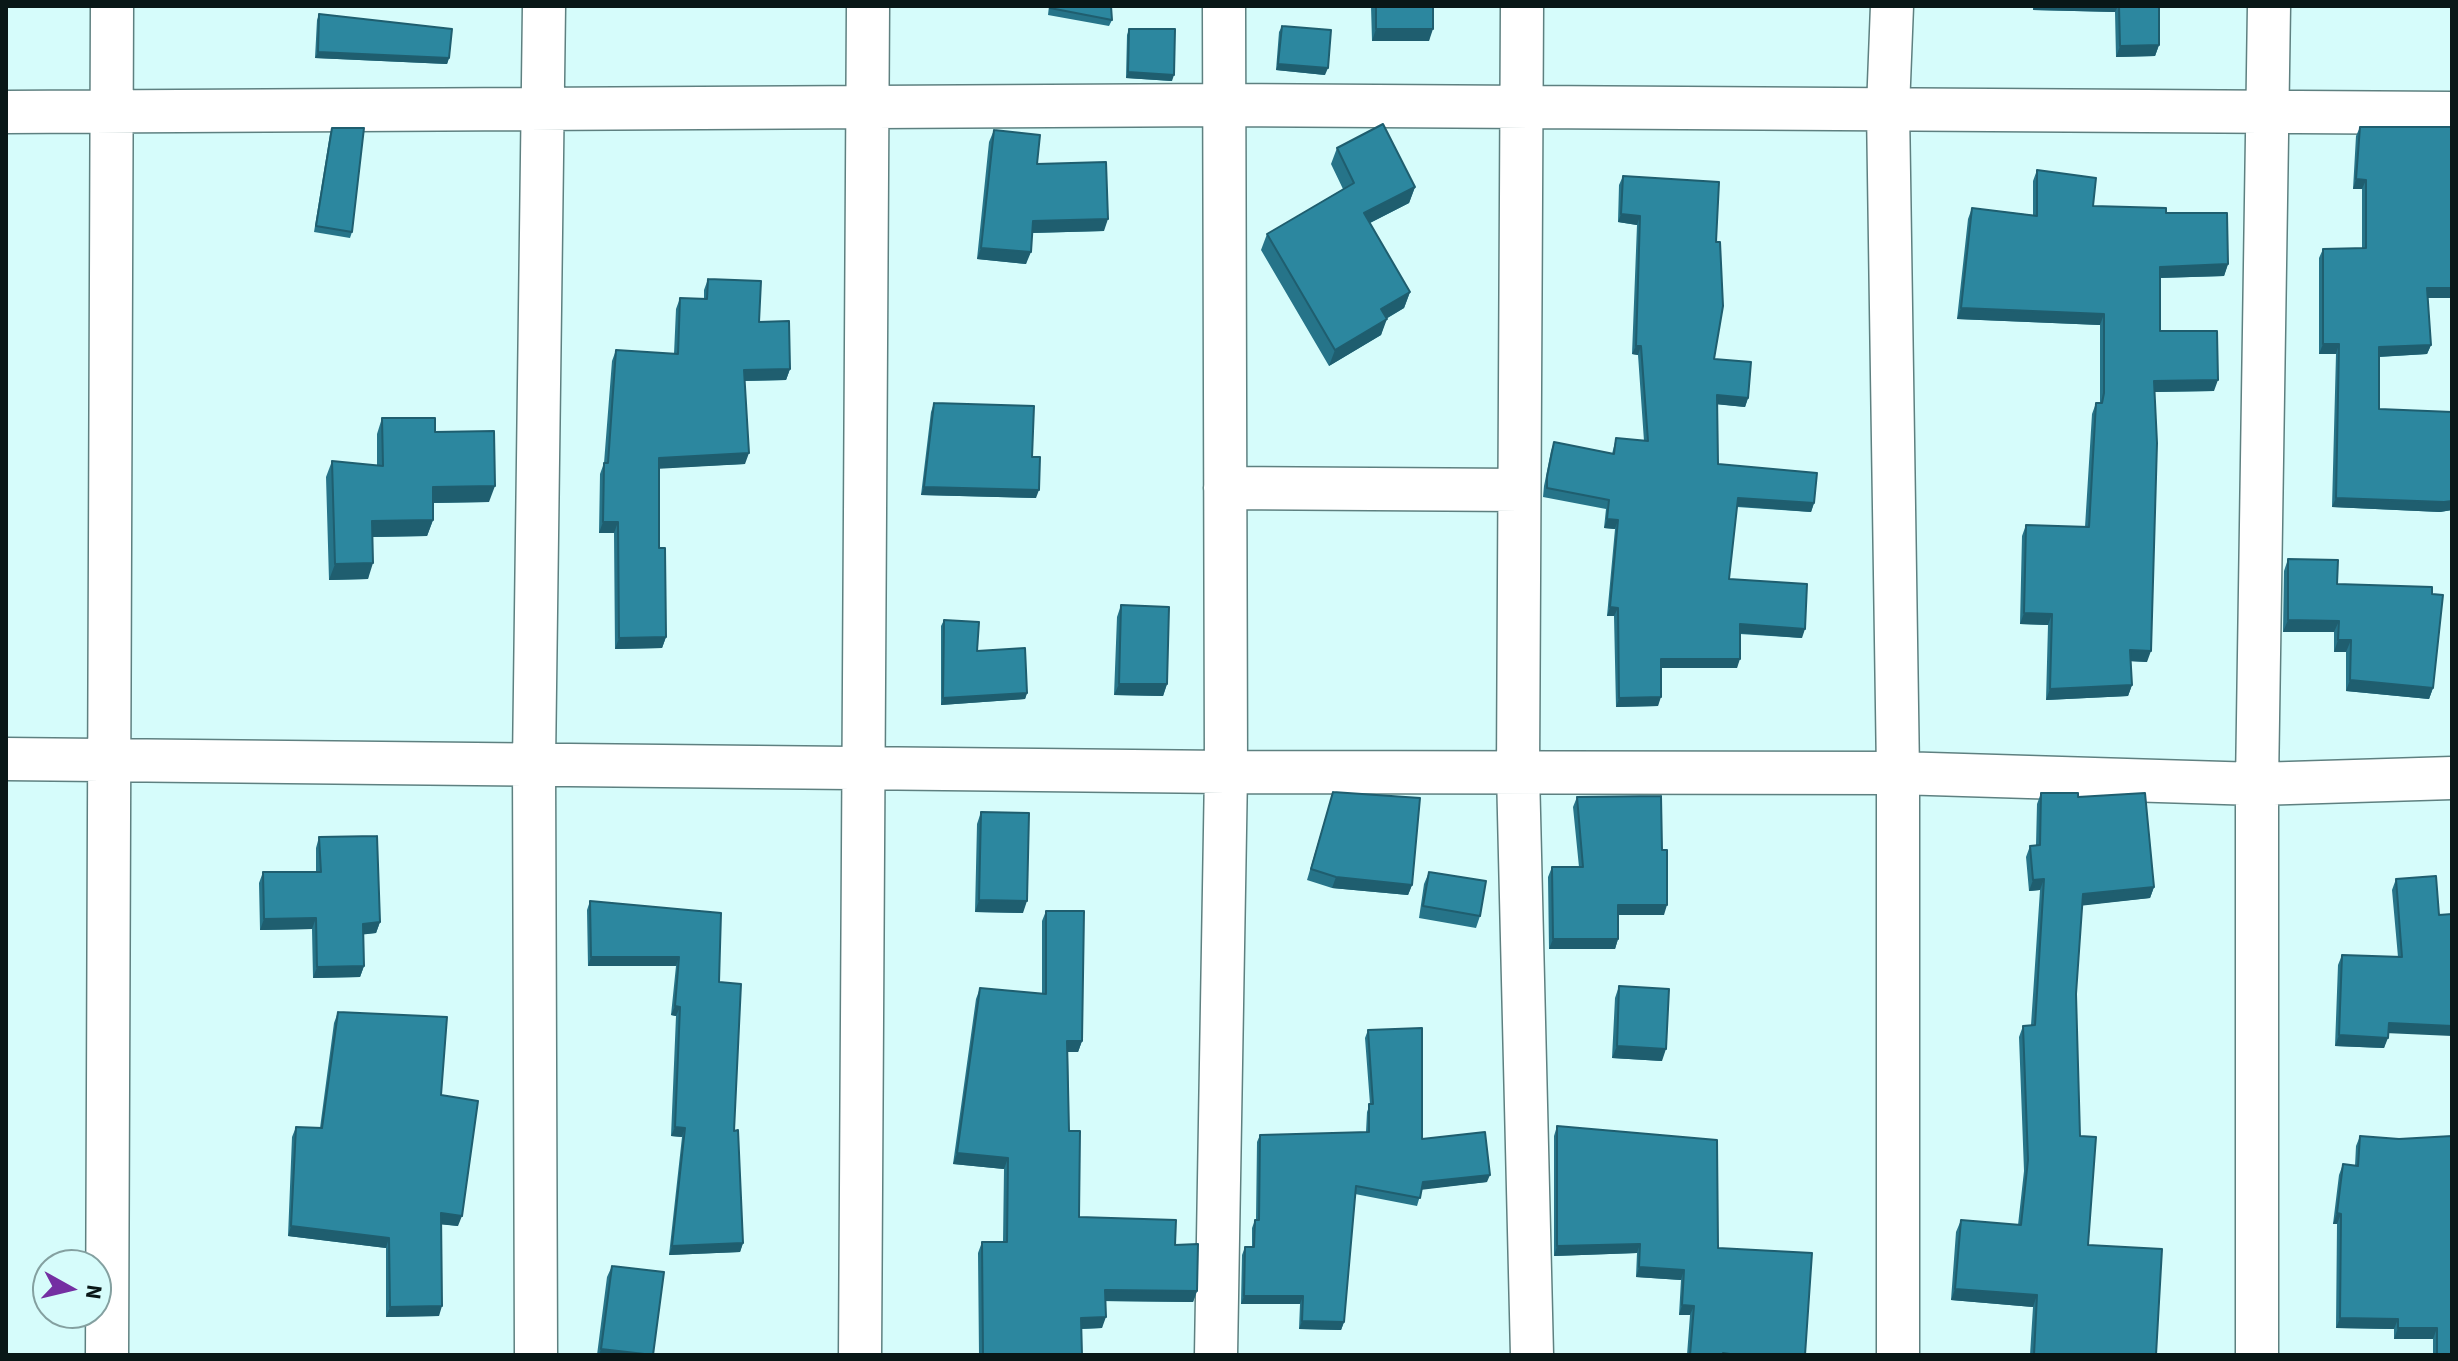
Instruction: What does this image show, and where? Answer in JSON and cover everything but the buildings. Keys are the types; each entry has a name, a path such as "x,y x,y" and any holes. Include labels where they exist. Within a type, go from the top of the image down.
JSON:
{"street":[{"path":"107,1355 112,6"},
{"path":"536,1355 534,763 544,6"},
{"path":"860,1355 868,6"},
{"path":"1216,1355 1226,772 1224,6"},
{"path":"1522,6 1518,772 1532,1355"},
{"path":"1892,6 1888,108 1898,773 1898,1355"},
{"path":"2257,1355 2257,784 2269,6"},
{"path":"6,112 1223,105 2452,113"},
{"path":"1225,488 1519,490"},
{"path":"6,759 1226,772 1898,773 2257,784 2452,778"}]}
